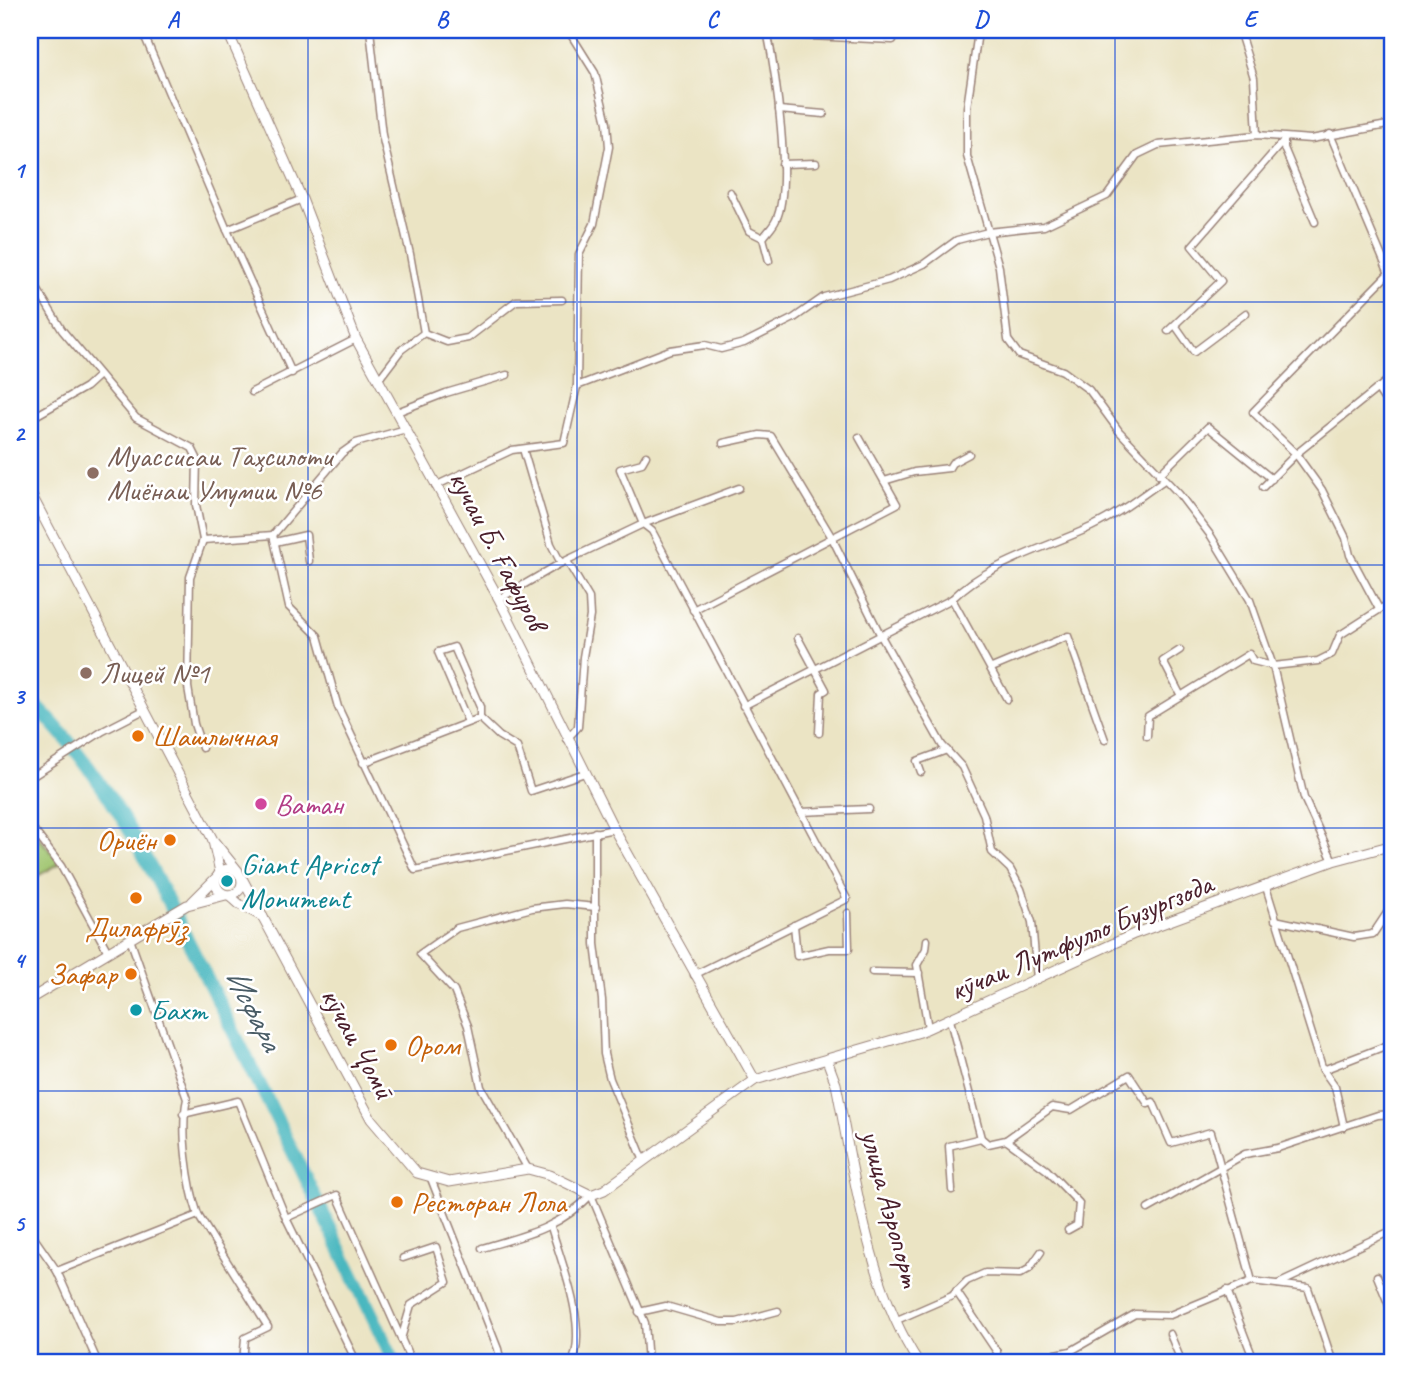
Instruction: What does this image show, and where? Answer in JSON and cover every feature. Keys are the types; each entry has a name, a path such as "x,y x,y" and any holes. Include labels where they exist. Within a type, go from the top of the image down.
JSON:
{"main road":[{"name":"кучаи Б. Ғафуров","path":"227,30 302,199 356,339 499,599 566,739 614,829 755,1080"},
{"name":"кӯчаи Ҷомӣ","path":"30,492 213,840 240,876 371,1119 417,1173 449,1182 528,1169 550,1175 591,1195"},
{"path":"213,840 219,890 263,917"},
{"name":"кӯчаи Лутфулло Бузургзода","path":"755,1080 950,1020 1134,934 1333,861 1393,845"},
{"path":"30,999 189,903 227,868 240,876 238,892 189,903"},
{"name":"улица Аэропорт","path":"827,1060 836,1084 877,1265 897,1320 919,1363"},
{"path":"591,1195 604,1190 755,1080"}],"street":[{"path":"142,30 227,230 292,373"},
{"path":"370,30 382,135 410,254 424,333"},
{"path":"435,486 487,459 512,450 564,443 577,386 579,254 594,224 609,147 607,123 595,73 568,30"},
{"path":"763,238 777,219 782,164 779,110 768,32 892,40 898,30"},
{"path":"973,30 977,39 967,107 967,156 999,267 1008,340 1018,355 1063,371 1089,390 1119,431 1179,494 1212,537 1250,600 1273,666 1304,798 1333,861"},
{"path":"1239,30 1254,78 1257,135"},
{"path":"779,110 824,114"},
{"path":"577,386 670,350 705,345 721,349 744,343 794,318 824,297 889,280 924,264 957,240 988,232 1045,226 1107,196 1137,155 1158,145 1257,135 1311,139 1393,124"},
{"path":"1330,134 1393,282"},
{"path":"1284,139 1283,148 1315,222"},
{"path":"1168,331 1221,281 1192,246 1284,139"},
{"path":"782,164 816,163"},
{"path":"730,192 749,230 763,238 769,261"},
{"path":"227,230 302,199"},
{"path":"1379,609 1350,555 1346,538 1322,490 1296,454 1253,412 1388,274"},
{"path":"30,277 61,330 136,418 192,448 197,458 197,505 203,540 190,577 188,687 194,724 202,748"},
{"path":"424,333 447,342 468,338 516,301 562,300"},
{"path":"1175,325 1194,352 1246,313"},
{"path":"379,379 401,349 424,333"},
{"path":"252,392 356,339"},
{"path":"397,412 446,393 507,375"},
{"path":"30,419 86,387 98,376"},
{"path":"1263,487 1296,454 1393,376"},
{"path":"1377,388 1393,413"},
{"path":"743,706 952,599 965,586 1121,511 1162,477 1208,427 1272,479"},
{"path":"274,539 342,453 356,443 406,429"},
{"path":"723,443 760,435 771,436 831,536 881,636 947,750 961,767 984,815 992,852 1010,869 1021,888 1032,922 1038,979"},
{"path":"694,610 831,536 897,504 859,437"},
{"path":"523,449 551,544 589,598 590,616 583,657 578,727 566,739"},
{"path":"884,481 914,472 949,468 952,463 969,454"},
{"path":"646,456 642,463 620,469 643,524 652,531 847,899 694,975"},
{"path":"499,599 564,562 643,524 739,488"},
{"path":"203,540 274,539 306,535 309,561"},
{"path":"274,539 289,607 317,636 338,707 415,870 614,829"},
{"path":"952,599 1007,699"},
{"path":"1147,736 1148,716 1249,654 1253,661 1273,666 1308,663 1332,654 1340,635 1393,601"},
{"path":"992,668 1068,636 1105,740"},
{"path":"798,638 826,690 821,693 819,733"},
{"path":"468,722 438,652 454,648 480,708 480,718 499,736 517,747 531,790 585,773"},
{"path":"1180,650 1163,661 1181,696"},
{"path":"30,778 84,742 145,710"},
{"path":"363,763 480,718"},
{"path":"921,772 917,761 947,750"},
{"path":"801,812 869,809"},
{"path":"30,825 61,866 108,952"},
{"path":"595,832 595,944 602,1000 604,1054 610,1079 644,1161"},
{"path":"1266,887 1323,1070 1335,1087 1345,1127"},
{"path":"528,1169 481,1087 468,1026 454,991 420,954 457,928 471,924 532,908 565,904 596,907"},
{"path":"1275,920 1354,937 1374,934 1393,904"},
{"path":"794,925 797,956 829,949 849,949 848,913"},
{"path":"130,939 187,1099 183,1114 192,1198 198,1215 268,1327 245,1338 243,1363"},
{"path":"927,940 926,949 917,965 928,1028"},
{"path":"872,972 919,973"},
{"path":"950,1020 981,1138 988,1144 1006,1140 1052,1107 1071,1110 1129,1075 1148,1104 1153,1102 1171,1143 1211,1132 1252,1281"},
{"path":"1323,1070 1393,1043"},
{"path":"183,1114 238,1101 286,1218 357,1363"},
{"path":"1147,1209 1245,1154 1278,1148 1378,1115 1393,1114"},
{"path":"952,1190 948,1146 981,1138"},
{"path":"1006,1140 1047,1170 1079,1203 1077,1225 1068,1230"},
{"path":"430,1176 498,1349 500,1363"},
{"path":"286,1218 337,1195 412,1363"},
{"path":"482,1248 551,1227 571,1215 591,1195 645,1324 648,1363"},
{"path":"57,1272 198,1215"},
{"path":"551,1227 573,1302 578,1351 572,1363"},
{"path":"1278,1284 1393,1230"},
{"path":"30,1232 57,1272 98,1363"},
{"path":"401,1339 411,1305 447,1282 436,1247 402,1258"},
{"path":"897,1320 956,1291 967,1281 985,1273 1020,1274 1029,1269 1041,1252"},
{"path":"1377,1276 1393,1315"},
{"path":"1012,1363 1071,1351 1135,1314 1170,1315 1252,1281 1308,1288 1333,1363"},
{"path":"1227,1290 1255,1363"},
{"path":"956,1291 997,1352"},
{"path":"639,1312 666,1306 721,1322 737,1322 778,1311"},
{"path":"1170,1334 1182,1363"}],"green space":[{"path":"30,827 61,863 30,880"}],"waterway":[{"name":"Исфара","path":"30,700 59,730 85,763 109,797 151,869 395,1363"}],"place":[{"name":"Муассисаи Таҳсилоти Миёнаи Умумии №6","path":"93,473"},
{"name":"Лицей №1","path":"86,673"},
{"name":"Шашлычная","path":"138,736"},
{"name":"Ватан","path":"261,804"},
{"name":"Ориён","path":"170,840"},
{"name":"Giant Apricot Monument","path":"227,881"},
{"name":"Дилафрӯз","path":"136,898"},
{"name":"Зафар","path":"131,974"},
{"name":"Бахт","path":"136,1010"},
{"name":"Ором","path":"391,1045"},
{"name":"Ресторан Лола","path":"397,1202"}]}
